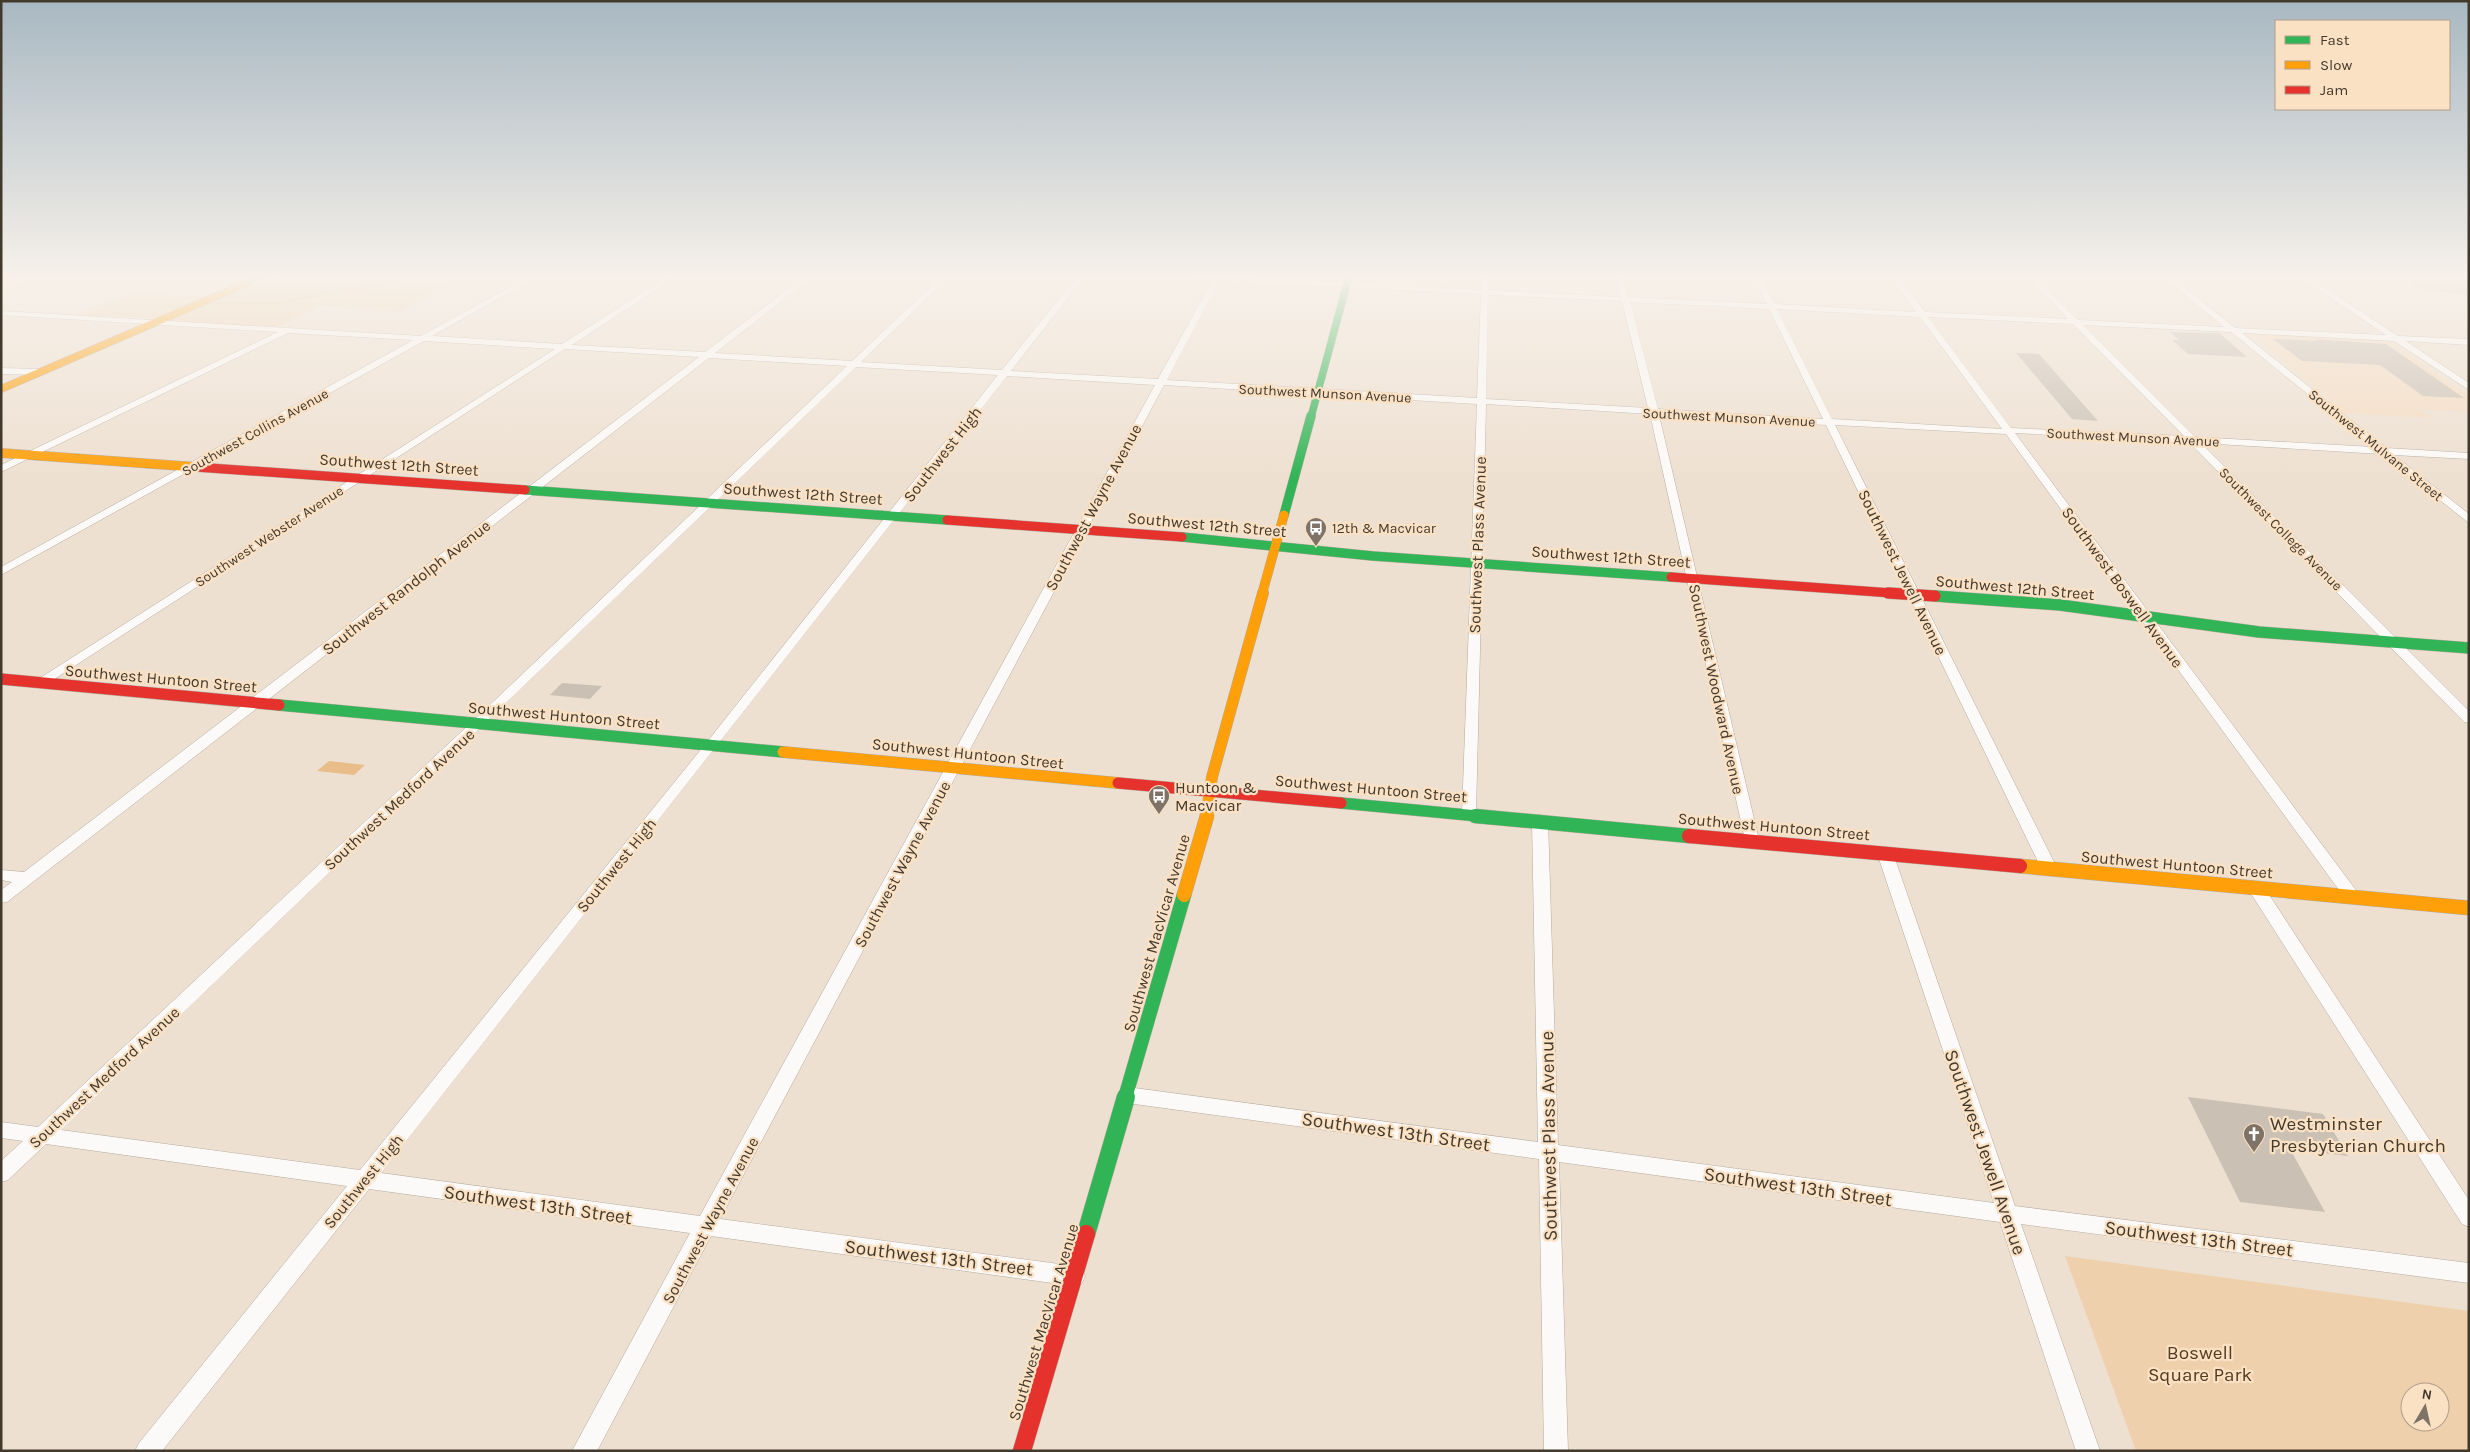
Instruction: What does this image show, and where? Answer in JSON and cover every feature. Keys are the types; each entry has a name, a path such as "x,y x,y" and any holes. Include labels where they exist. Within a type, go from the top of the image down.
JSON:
{"main road":[{"path":"1,389 105,344"},
{"name":"Southwest MacVicar Avenue","path":"1022,1451 1209,808 1212,777 1331,344"},
{"name":"Southwest 12th Street","path":"1,453 710,502 1275,545 1312,551 2060,605 2259,632 2469,648"},
{"name":"Southwest Huntoon Street","path":"1,679 953,768 1540,820 2469,908"}],"street":[{"path":"1,469 259,344"},
{"name":"Southwest Collins Avenue","path":"1,572 413,344"},
{"name":"Southwest Munson Avenue","path":"506,344 1996,432 2022,430 2469,456"},
{"name":"Southwest Webster Avenue","path":"42,683 568,344"},
{"name":"Southwest Randolph Avenue","path":"1,898 722,344"},
{"name":"Southwest Medford Avenue","path":"1,1174 480,723 875,344"},
{"name":"Southwest High","path":"147,1451 712,745 1029,344"},
{"name":"Southwest Wayne Avenue","path":"584,1451 707,1227 1180,344"},
{"name":"Southwest Plass Avenue","path":"1469,814 1483,344"},
{"name":"Southwest Woodward Avenue","path":"1637,344 1693,579 1752,840"},
{"name":"Southwest Jewell Avenue","path":"1792,344 2049,868"},
{"name":"Southwest Boswell Avenue","path":"1945,344 2353,897"},
{"name":"Southwest College Avenue","path":"2097,344 2469,719"},
{"name":"Southwest Mulvane Street","path":"2249,344 2469,520"},
{"path":"2403,344 2469,387"},
{"path":"1,371 40,372"},
{"name":"Southwest Plass Avenue","path":"1540,820 1556,1451"},
{"name":"Southwest Jewell Avenue","path":"1885,853 2088,1451"},
{"path":"1,875 27,878"},
{"path":"2256,888 2469,1218"},
{"name":"Southwest 13th Street","path":"1127,1095 2469,1273"},
{"name":"Southwest 13th Street","path":"1,1130 1074,1276"}],"shaded area":[{"path":"2262,344 2394,344 2469,396 2469,412 2419,409 2433,418 2343,413 2330,403 2330,399"},
{"path":"329,761 365,765 354,775 317,771"}],"green space":[{"name":"Boswell Square Park","path":"2065,1256 2469,1311 2469,1451 2136,1451"}],"building":[{"path":"2176,344 2232,344 2247,357 2188,354"},
{"path":"2279,344 2386,344 2464,398 2423,396 2380,365 2302,361"},
{"path":"2016,353 2039,354 2098,421 2072,419"},
{"path":"562,683 602,686 590,699 550,695"},
{"name":"Westminster Presbyterian Church","path":"2188,1097 2323,1114 2348,1156 2290,1149 2325,1212 2240,1202"}],"traffic: fast":[{"path":"1284,515 1331,344"},
{"path":"525,490 947,520"},
{"path":"1182,537 1373,556 1671,577"},
{"path":"1935,596 2060,605 2259,632 2469,648"},
{"path":"279,705 783,752"},
{"path":"1341,803 1689,836"},
{"path":"1086,1234 1184,895"}],"traffic: slow":[{"path":"1,389 106,344"},
{"path":"1,453 196,467"},
{"path":"1184,895 1209,808 1212,777 1284,515"},
{"path":"783,752 1118,783"},
{"path":"2020,866 2469,908"}],"traffic: jam":[{"path":"196,467 525,490"},
{"path":"947,520 1182,537"},
{"path":"1671,577 1935,596"},
{"path":"1,679 279,705"},
{"path":"1118,783 1341,803"},
{"path":"1689,836 2020,866"},
{"path":"1022,1451 1086,1234"}],"place":[{"name":"12th & Macvicar","path":"1316,547"},
{"name":"Huntoon & Macvicar","path":"1159,815"},
{"name":"Westminster Presbyterian Church","path":"2254,1153"}]}
